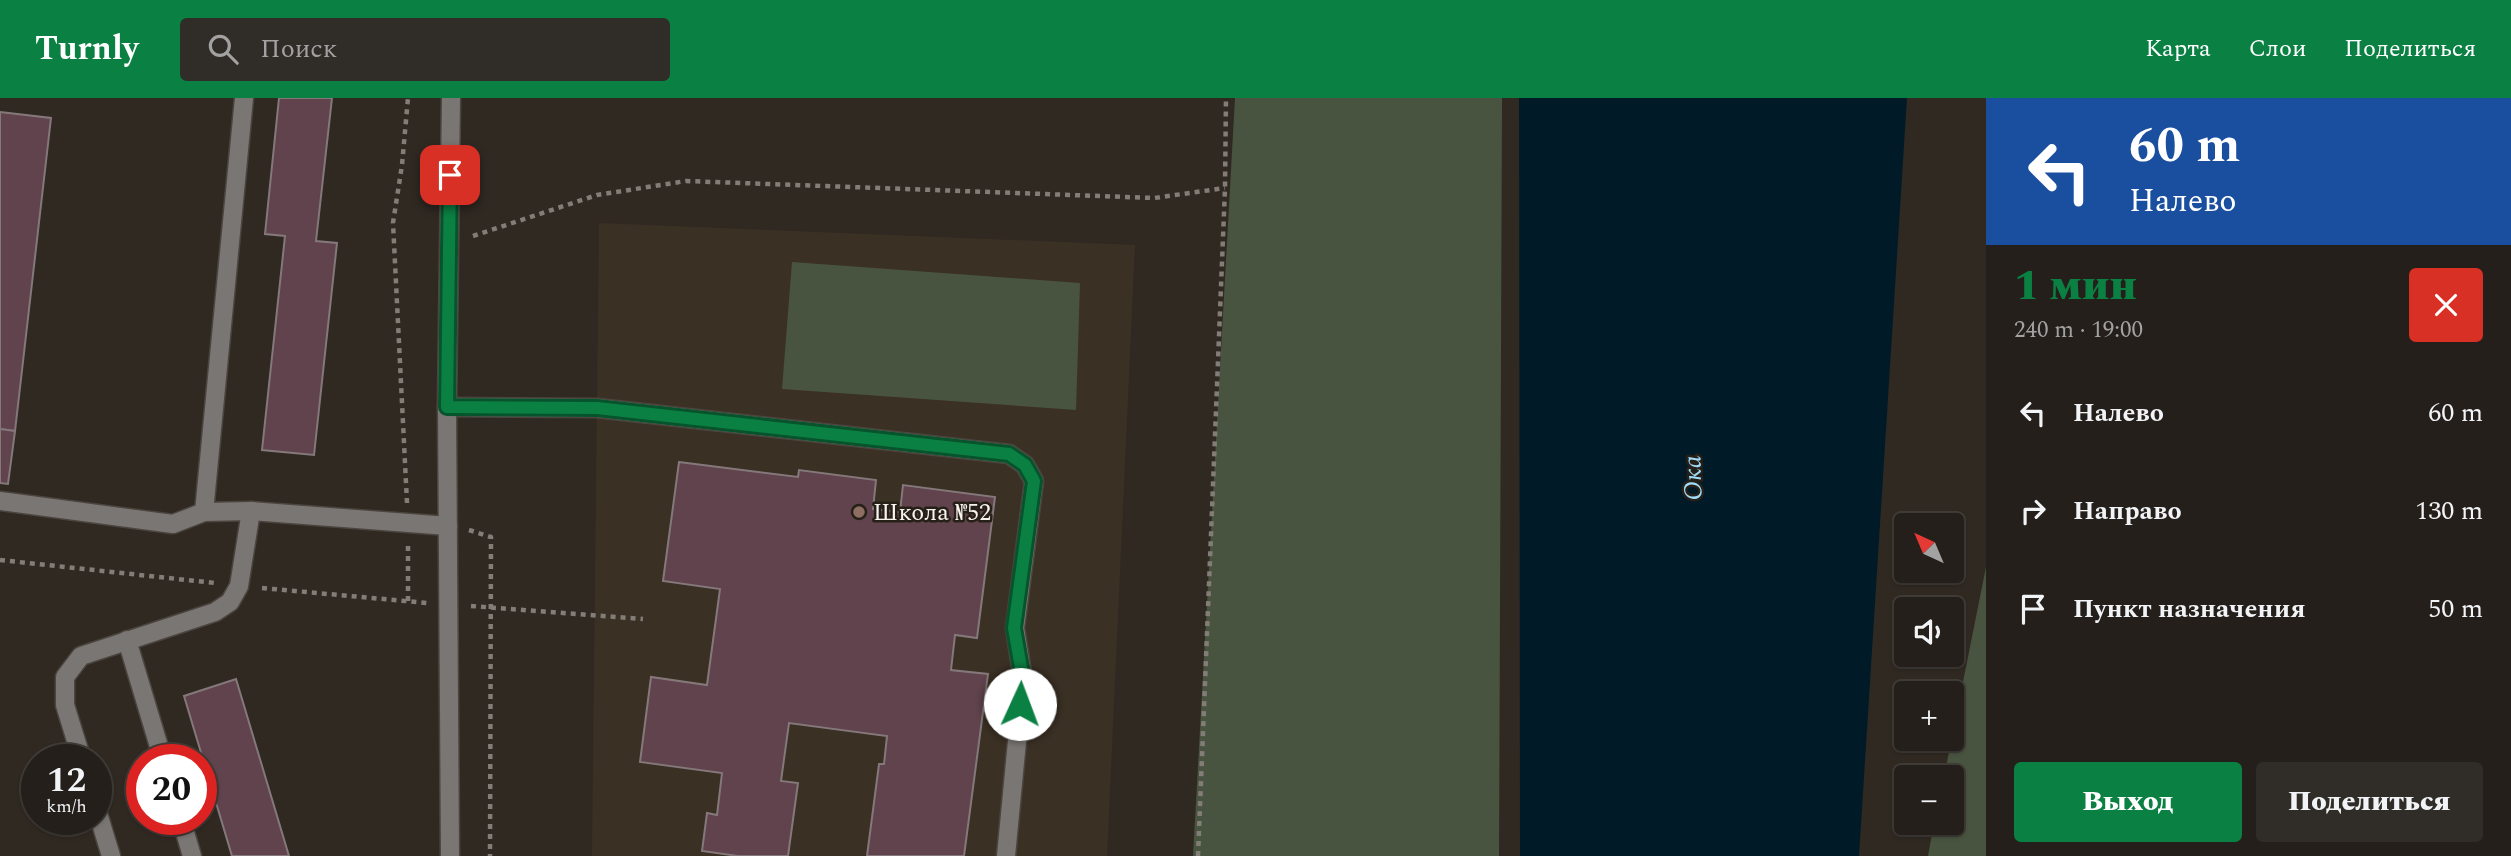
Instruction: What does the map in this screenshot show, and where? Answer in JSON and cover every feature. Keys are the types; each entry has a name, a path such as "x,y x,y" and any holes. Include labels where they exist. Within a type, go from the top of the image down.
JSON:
{"street":[{"path":"204,512 244,98"},
{"path":"450,856 449,605 455,527 447,407 451,98"},
{"path":"447,407 597,408 1009,454 1025,465 1034,481 1014,628 1023,679 1006,856"},
{"path":"0,501 173,524 204,512 251,511 455,527"},
{"path":"77,744 65,705 65,677 81,656 215,612 230,602 239,586 251,511"},
{"path":"127,640 158,744"},
{"path":"105,835 111,856"},
{"path":"186,835 192,856"}],"path":[{"path":"408,98 393,223 408,523 408,601"},
{"path":"1198,856 1225,188 1226,98"},
{"path":"473,236 597,195 686,181 1154,198 1225,188"},
{"path":"472,249 473,222"},
{"path":"455,527 491,537 489,856"},
{"path":"0,560 239,586 643,620"}],"shaded area":[{"name":"Школа №52","path":"599,223 1135,245 1107,856 592,856"}],"green space":[{"path":"1235,98 1502,98 1499,856 1193,856"},
{"path":"792,262 1080,283 1076,410 782,389"},
{"path":"1986,567 1986,856 1928,856 1932,835 1964,835 1964,765 1946,765 1949,751 1964,751 1963,681"}],"water":[{"name":"Ока","path":"1519,98 1907,98 1859,856 1520,856"}],"building":[{"path":"279,98 332,98 316,241 337,243 314,455 262,450 285,236 265,234"},
{"path":"0,112 51,118 15,431 0,429"},
{"path":"0,429 15,431 8,484 0,483"},
{"path":"679,462 798,477 799,470 876,480 873,509 900,512 903,485 995,497 977,638 955,635 951,670 988,674 964,856 867,856 879,764 884,764 887,736 789,723 781,781 798,783 788,856 738,856 702,851 707,813 717,815 722,773 640,762 651,677 707,685 720,589 663,581"},
{"path":"236,679 289,856 232,856 217,806 217,744 198,744 184,696"}],"place":[{"name":"Школа №52","path":"859,512"}],"route":[{"path":"450,175 447,407 597,408 1009,454 1025,465 1034,481 1014,628 1023,679 1020,704"}]}
